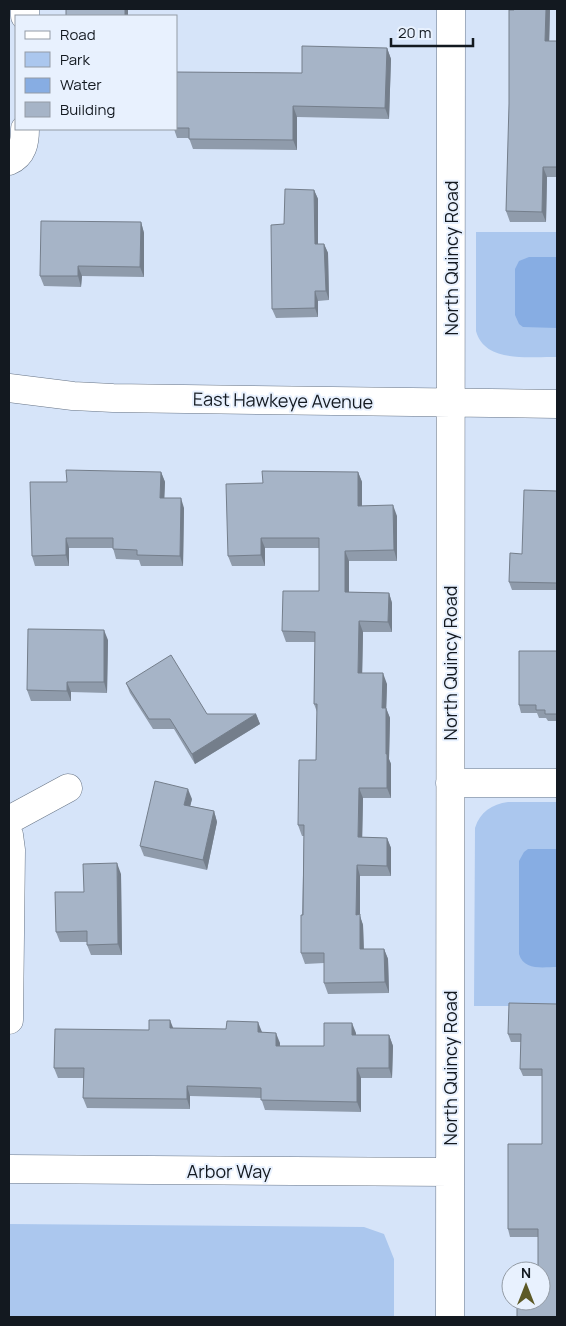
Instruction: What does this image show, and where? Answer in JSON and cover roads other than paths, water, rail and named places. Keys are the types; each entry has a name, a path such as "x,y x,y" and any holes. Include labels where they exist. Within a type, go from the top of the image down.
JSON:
{"street":[{"name":"North Quincy Road","path":"450,1317 451,9"},
{"path":"9,161 19,154 24,145 25,130"},
{"name":"East Hawkeye Avenue","path":"9,388 73,396 113,398 557,404"},
{"path":"450,783 557,784"},
{"path":"9,820 68,788"},
{"path":"9,835 11,850 9,1020"},
{"name":"Arbor Way","path":"9,1169 450,1172"}],"water":[{"path":"529,257 557,257 557,328 523,327 519,324 515,315 515,269 519,261"},
{"path":"528,849 557,849 557,967 530,966 521,959 519,954 519,861"}]}
